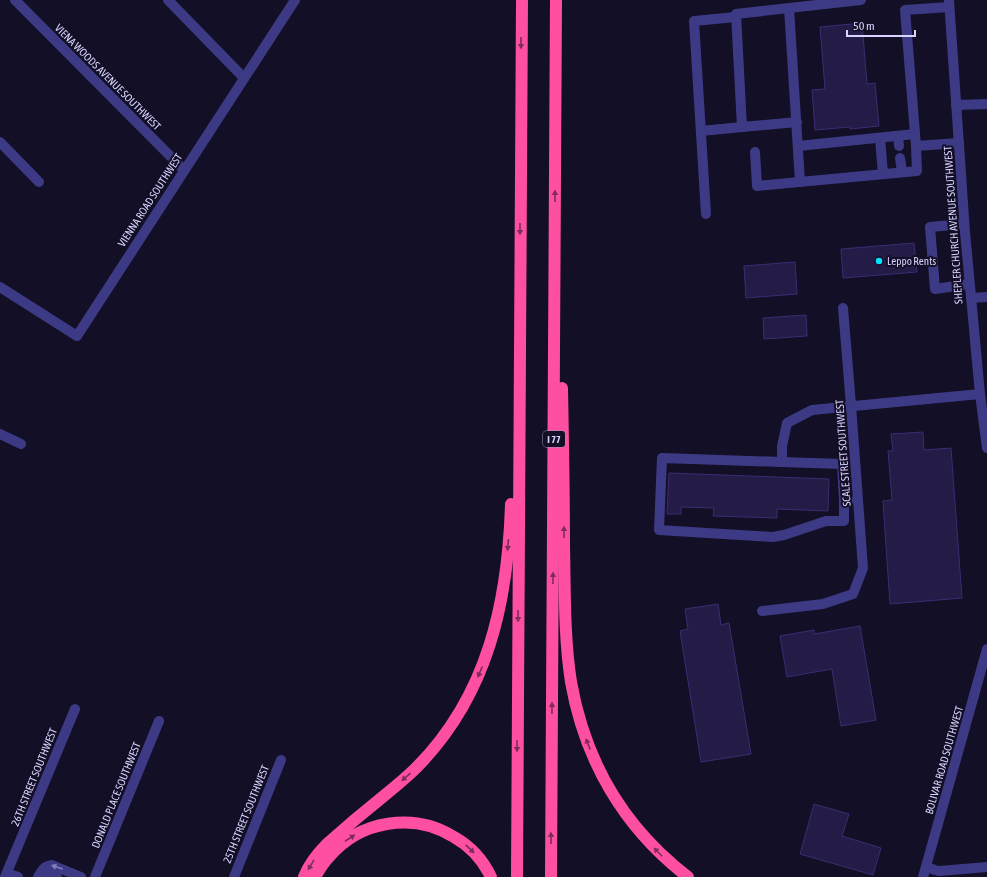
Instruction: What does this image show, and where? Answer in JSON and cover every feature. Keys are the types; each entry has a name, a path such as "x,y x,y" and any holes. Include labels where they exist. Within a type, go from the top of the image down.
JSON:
{"highway":[{"path":"517,877 522,0"},
{"name":"I 77","path":"551,877 556,0"},
{"path":"555,218 562,311 566,613 569,662 576,704 591,753 613,795 647,840 666,859 688,877"},
{"path":"304,877 311,862 318,852 403,780 428,755 459,714 483,666 497,619 509,541 511,501 513,323 520,283"},
{"path":"315,877 329,856 349,838 374,827 388,823 400,822 423,824 448,833 460,840 481,861 491,877"}],"street":[{"name":"VIENA WOODS AVENUE SOUTHWEST","path":"15,0 184,170"},
{"path":"168,0 244,78"},
{"name":"VIENNA ROAD SOUTHWEST","path":"0,287 77,336 295,0"},
{"path":"706,214 694,21 736,17 736,14 860,0"},
{"path":"755,152 758,186 916,171 916,146 905,5 949,3"},
{"name":"SHEPLER CHURCH AVENUE SOUTHWEST","path":"949,3 969,284 987,448"},
{"path":"789,8 800,182"},
{"path":"736,17 742,127"},
{"path":"956,105 987,104"},
{"path":"701,131 797,122"},
{"path":"798,146 880,138 899,141 915,134"},
{"path":"880,138 883,174"},
{"path":"0,142 38,182"},
{"path":"916,146 959,143"},
{"path":"900,158 902,172"},
{"path":"964,224 930,228 935,289 969,284"},
{"path":"971,298 987,297"},
{"name":"SCALE STREET SOUTHWEST","path":"762,611 823,604 853,594 863,568 843,308"},
{"path":"782,462 782,446 787,423 812,410 980,394"},
{"path":"0,434 21,444"},
{"path":"662,458 782,462 842,464 844,521 826,521 784,535 773,537 659,530 662,458"},
{"path":"844,500 858,499"},
{"name":"BOLIVAR ROAD SOUTHWEST","path":"925,872 987,649"},
{"name":"26TH STREET SOUTHWEST","path":"6,875 75,709"},
{"name":"DONALD PLACE SOUTHWEST","path":"95,877 159,721"},
{"name":"25TH STREET SOUTHWEST","path":"234,877 280,760"},
{"path":"38,877 44,868 52,865 81,877"},
{"path":"925,872 987,867"},
{"path":"45,877 50,874 57,877"},
{"path":"6,875 18,877"}],"building":[{"path":"862,23 867,84 875,83 879,126 815,130 812,90 825,89 820,27"},
{"name":"Leppo Rents","path":"914,243 917,272 843,278 841,249"},
{"path":"795,262 797,294 746,298 744,266"},
{"path":"806,315 807,336 764,339 763,318"},
{"path":"923,432 924,450 951,448 962,598 890,604 883,501 892,500 888,451 893,451 891,434"},
{"path":"669,473 829,479 828,511 777,509 777,518 713,516 714,508 681,507 681,514 667,514"},
{"path":"718,604 721,625 729,623 751,754 701,762 680,631 688,629 685,609"},
{"path":"860,626 876,720 841,726 832,669 787,677 780,636 814,630 814,634"},
{"path":"814,804 849,814 842,836 881,848 873,875 800,854"}],"place":[{"name":"Leppo Rents","path":"879,261"}]}
